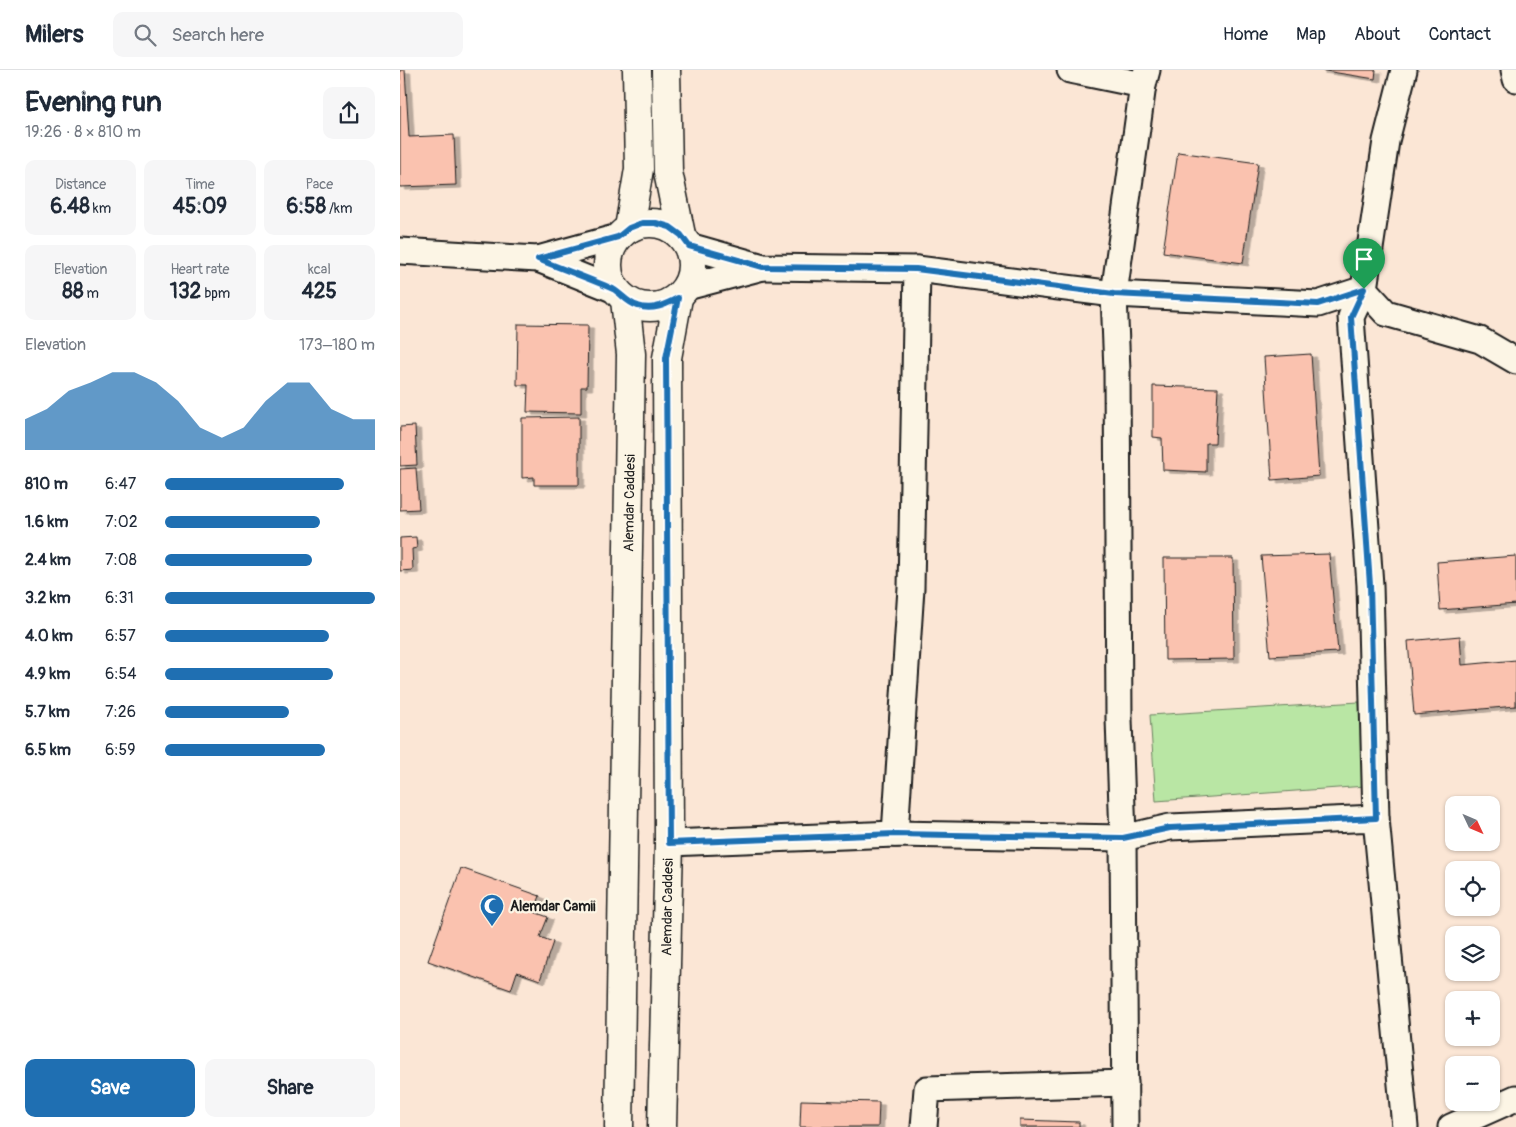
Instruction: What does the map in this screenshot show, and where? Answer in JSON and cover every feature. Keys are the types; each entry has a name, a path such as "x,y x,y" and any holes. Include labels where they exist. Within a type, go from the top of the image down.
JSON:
{"main road":[{"path":"623,233 639,169 637,70"},
{"path":"666,70 668,172 685,241 693,260 692,274 682,293 666,305 652,308 638,306 620,295 609,277 608,263 610,249 623,233 642,223 656,223 670,227 685,241"},
{"name":"Alemdar Caddesi","path":"662,1127 669,843 666,358 682,293"},
{"name":"Alemdar Caddesi","path":"619,1127 631,354 620,295"}],"street":[{"path":"1070,70 1145,78 1114,294 1117,381 1119,719 1123,838 1125,1127"},
{"path":"1404,70 1386,141 1364,289 1351,317 1370,585 1376,818 1404,1127"},
{"path":"1514,70 1516,80"},
{"path":"400,251 538,259 623,233"},
{"path":"685,241 763,267 916,269 1114,294 1318,304 1364,289"},
{"path":"538,259 620,295"},
{"path":"682,293 763,267"},
{"path":"895,834 911,588 916,269"},
{"path":"1364,289 1386,313 1480,340 1516,361"},
{"path":"669,843 895,834 1123,838 1170,828 1376,818"},
{"path":"924,1127 926,1089 1125,1083"},
{"path":"1450,1127 1516,1098"}],"green space":[{"path":"1359,702 1366,786 1156,801 1150,715"}],"building":[{"path":"400,70 405,70 409,137 454,135 456,185 400,187"},
{"path":"1319,70 1376,70 1375,79"},
{"path":"1178,152 1258,163 1243,263 1163,252"},
{"path":"518,324 588,325 587,387 581,387 581,413 527,412 528,385 517,385"},
{"path":"1311,354 1319,476 1272,480 1264,357"},
{"path":"1153,386 1218,388 1215,443 1206,443 1206,472 1163,470 1162,438 1153,437"},
{"path":"579,417 579,485 534,485 534,477 522,478 522,418"},
{"path":"415,426 417,465 400,466 400,427"},
{"path":"416,468 419,509 400,510 400,469"},
{"path":"416,537 417,548 412,549 413,570 400,571 400,538"},
{"path":"1329,554 1338,652 1270,656 1261,556"},
{"path":"1516,556 1516,604 1440,610 1437,562"},
{"path":"1164,558 1233,558 1234,659 1165,660"},
{"path":"1460,636 1462,665 1516,660 1516,706 1414,715 1408,641"},
{"name":"Alemdar Camii","path":"461,868 540,896 534,912 548,917 540,937 553,942 540,980 517,972 511,990 428,961"},
{"path":"801,1100 879,1102 878,1127 800,1127"},
{"path":"1020,1120 1079,1122 1079,1127 1020,1127"}],"place":[{"name":"Alemdar Camii","path":"492,927"}],"route":[{"path":"642,223 656,223 670,227 681,235 689,246 763,267 916,269 1114,294 1149,294 1318,304 1364,289 1351,317 1370,585 1376,818 1170,828 1123,838 895,834 669,843 666,358 678,298 666,305 652,308 638,306 625,300 615,290 538,259 618,237 629,228 642,223"}]}
